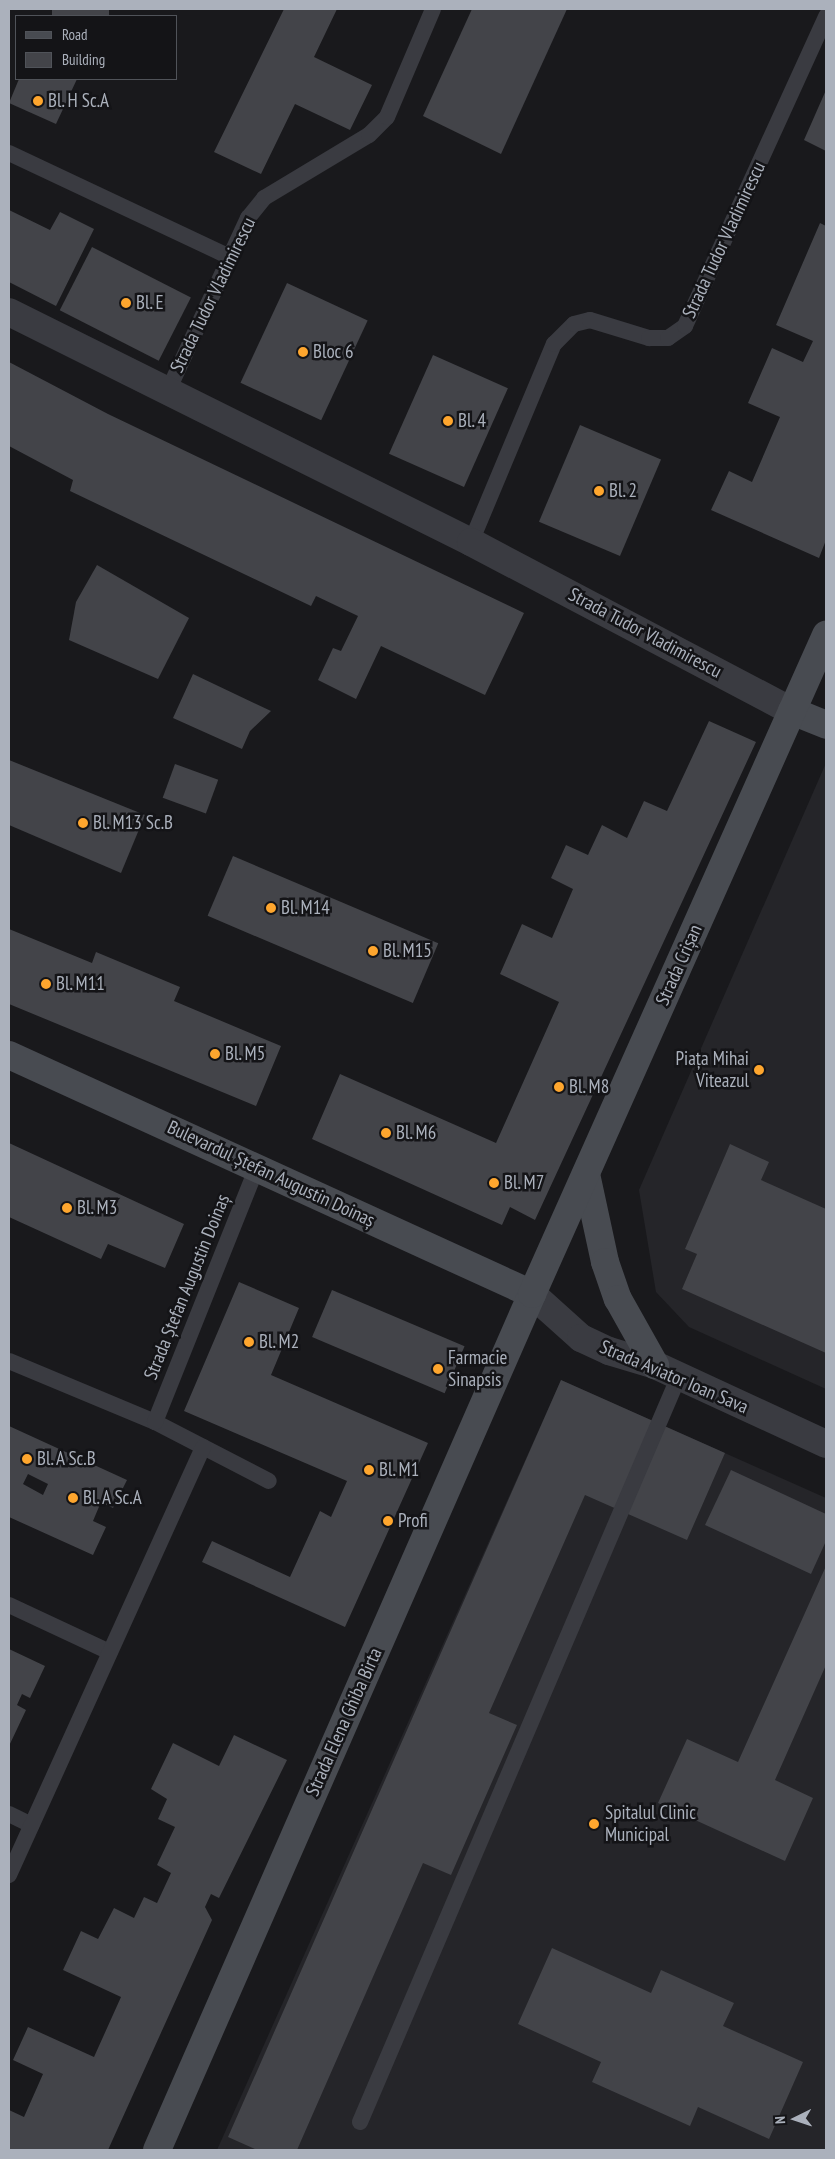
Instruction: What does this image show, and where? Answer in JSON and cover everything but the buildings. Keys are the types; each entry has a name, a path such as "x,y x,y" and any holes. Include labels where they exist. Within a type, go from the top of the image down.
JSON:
{"main road":[{"name":"Strada Crișan","path":"532,1294 826,635"},
{"path":"792,711 826,726"},
{"name":"Bulevardul Ștefan Augustin Doinaș","path":"9,1055 532,1294"},
{"path":"586,1174 605,1262 618,1299 667,1370"},
{"name":"Strada Elena Ghiba Birta","path":"157,2150 532,1294"}],"street":[{"name":"Strada Tudor Vladimirescu","path":"9,312 471,542 792,711"},
{"name":"Strada Aviator Ioan Sava","path":"532,1294 581,1338 609,1351 667,1370 826,1444"}],"lane":[{"name":"Strada Tudor Vladimirescu","path":"168,391 248,218 264,198 369,135 387,117 433,9"},
{"name":"Strada Tudor Vladimirescu","path":"471,542 554,344 574,324 590,320 649,338 668,338 685,326 826,16"},
{"path":"9,153 230,257"},
{"name":"Strada Ștefan Augustin Doinaș","path":"155,1422 257,1167"},
{"path":"9,1361 155,1422 269,1481"},
{"path":"360,2122 667,1370"},
{"path":"9,1876 203,1446"},
{"path":"9,1605 110,1652"},
{"path":"9,1814 32,1825"}],"shaded area":[{"name":"Piața Mihai Viteazul","path":"826,763 826,1389 689,1327 656,1292 639,1190"},
{"name":"Spitalul Clinic Municipal","path":"561,1380 826,1498 826,2150 217,2150"}],"place":[{"name":"Bl. H Sc.A","path":"38,101"},
{"name":"Bl. E","path":"126,303"},
{"name":"Bloc 6","path":"303,352"},
{"name":"Bl. 4","path":"448,421"},
{"name":"Bl. 2","path":"599,491"},
{"name":"Bl. M13 Sc.B","path":"83,823"},
{"name":"Bl. M14","path":"271,908"},
{"name":"Bl. M15","path":"373,951"},
{"name":"Bl. M11","path":"46,984"},
{"name":"Bl. M5","path":"215,1054"},
{"name":"Piața Mihai Viteazul","path":"759,1070"},
{"name":"Bl. M8","path":"559,1087"},
{"name":"Bl. M6","path":"386,1133"},
{"name":"Bl. M7","path":"494,1183"},
{"name":"Bl. M3","path":"67,1208"},
{"name":"Bl. M2","path":"249,1342"},
{"name":"Farmacie Sinapsis","path":"438,1369"},
{"name":"Bl. A Sc.B","path":"27,1459"},
{"name":"Bl. M1","path":"369,1470"},
{"name":"Bl. A Sc.A","path":"73,1498"},
{"name":"Profi","path":"388,1521"},
{"name":"Spitalul Clinic Municipal","path":"594,1824"}]}
